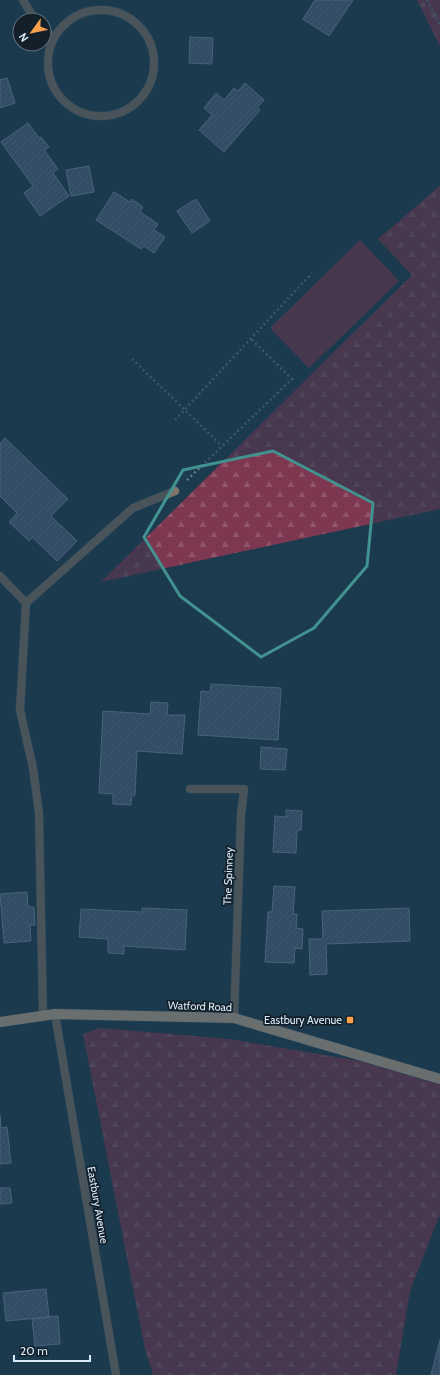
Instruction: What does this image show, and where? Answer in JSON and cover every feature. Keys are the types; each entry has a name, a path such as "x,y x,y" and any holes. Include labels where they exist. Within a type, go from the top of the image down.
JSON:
{"main road":[{"name":"Watford Road","path":"0,1022 43,1017 55,1014 234,1018 440,1079"}],"street":[{"path":"23,0 30,12"},
{"path":"95,10 112,11 128,18 141,29 150,43 153,66 152,77 145,93 132,106 116,114 99,116 82,112 66,103 55,89 49,73 48,55 54,38 64,24 79,15 95,10"},
{"path":"43,1017 39,812 33,768 20,710 26,603 134,508 175,491"},
{"path":"0,576 26,603"},
{"name":"The Spinney","path":"190,789 244,790 234,1018"},
{"name":"Eastbury Avenue","path":"55,1014 116,1375"}],"path":[{"path":"427,0 440,25"},
{"path":"175,420 312,273"},
{"path":"175,491 292,379 251,339"},
{"path":"132,359 186,409 222,446"}],"highlighted area":[{"path":"273,451 373,503 367,566 314,628 261,657 180,596 144,537 183,470"}],"green space":[{"path":"417,0 440,0 440,46"},
{"path":"440,186 440,509 101,582 412,275 378,239"},
{"path":"360,240 399,281 309,368 270,328"},
{"path":"100,1028 229,1039 390,1066 440,1082 440,1214 410,1291 396,1375 153,1375 145,1349 83,1034"}],"building":[{"path":"315,0 353,0 329,36 303,19"},
{"path":"190,37 213,38 212,64 189,63"},
{"path":"7,78 15,103 0,108 0,80"},
{"path":"245,83 264,100 257,108 260,110 224,152 199,130 212,115 204,108 216,93 224,100 234,88 238,91"},
{"path":"28,123 39,138 41,137 49,147 44,150 58,169 53,173 69,196 40,216 24,193 33,186 1,142"},
{"path":"89,166 94,192 71,196 66,170"},
{"path":"114,192 130,202 132,199 143,207 140,212 158,224 154,230 165,237 154,253 144,246 141,249 96,220"},
{"path":"196,199 210,221 192,233 177,211"},
{"path":"5,438 68,499 51,516 77,541 57,561 32,537 29,541 9,522 17,513 0,496 0,444"},
{"path":"211,684 281,688 278,740 198,735 201,691 210,692"},
{"path":"151,702 168,703 167,715 185,715 182,754 137,751 135,795 132,795 131,805 113,804 113,794 99,793 103,711 150,714"},
{"path":"261,747 287,749 285,770 260,769"},
{"path":"286,810 302,811 301,830 297,830 296,853 273,852 275,816 286,817"},
{"path":"274,886 295,887 293,914 297,914 296,928 303,929 302,949 295,948 294,963 265,962 268,912 272,912"},
{"path":"27,892 28,907 34,907 35,925 30,925 31,941 4,943 0,894"},
{"path":"142,908 187,910 185,950 124,946 124,954 108,953 108,939 79,937 81,909 142,912"},
{"path":"409,908 410,941 326,944 327,974 310,975 309,939 323,939 322,911"},
{"path":"0,1115 1,1128 7,1127 11,1163 0,1164"},
{"path":"0,1188 10,1188 12,1203 0,1204"},
{"path":"46,1289 49,1317 6,1321 3,1293"},
{"path":"58,1316 60,1344 35,1346 32,1319"},
{"path":"440,1340 440,1375 431,1375"}],"place":[{"name":"Eastbury Avenue","path":"350,1020"}]}
